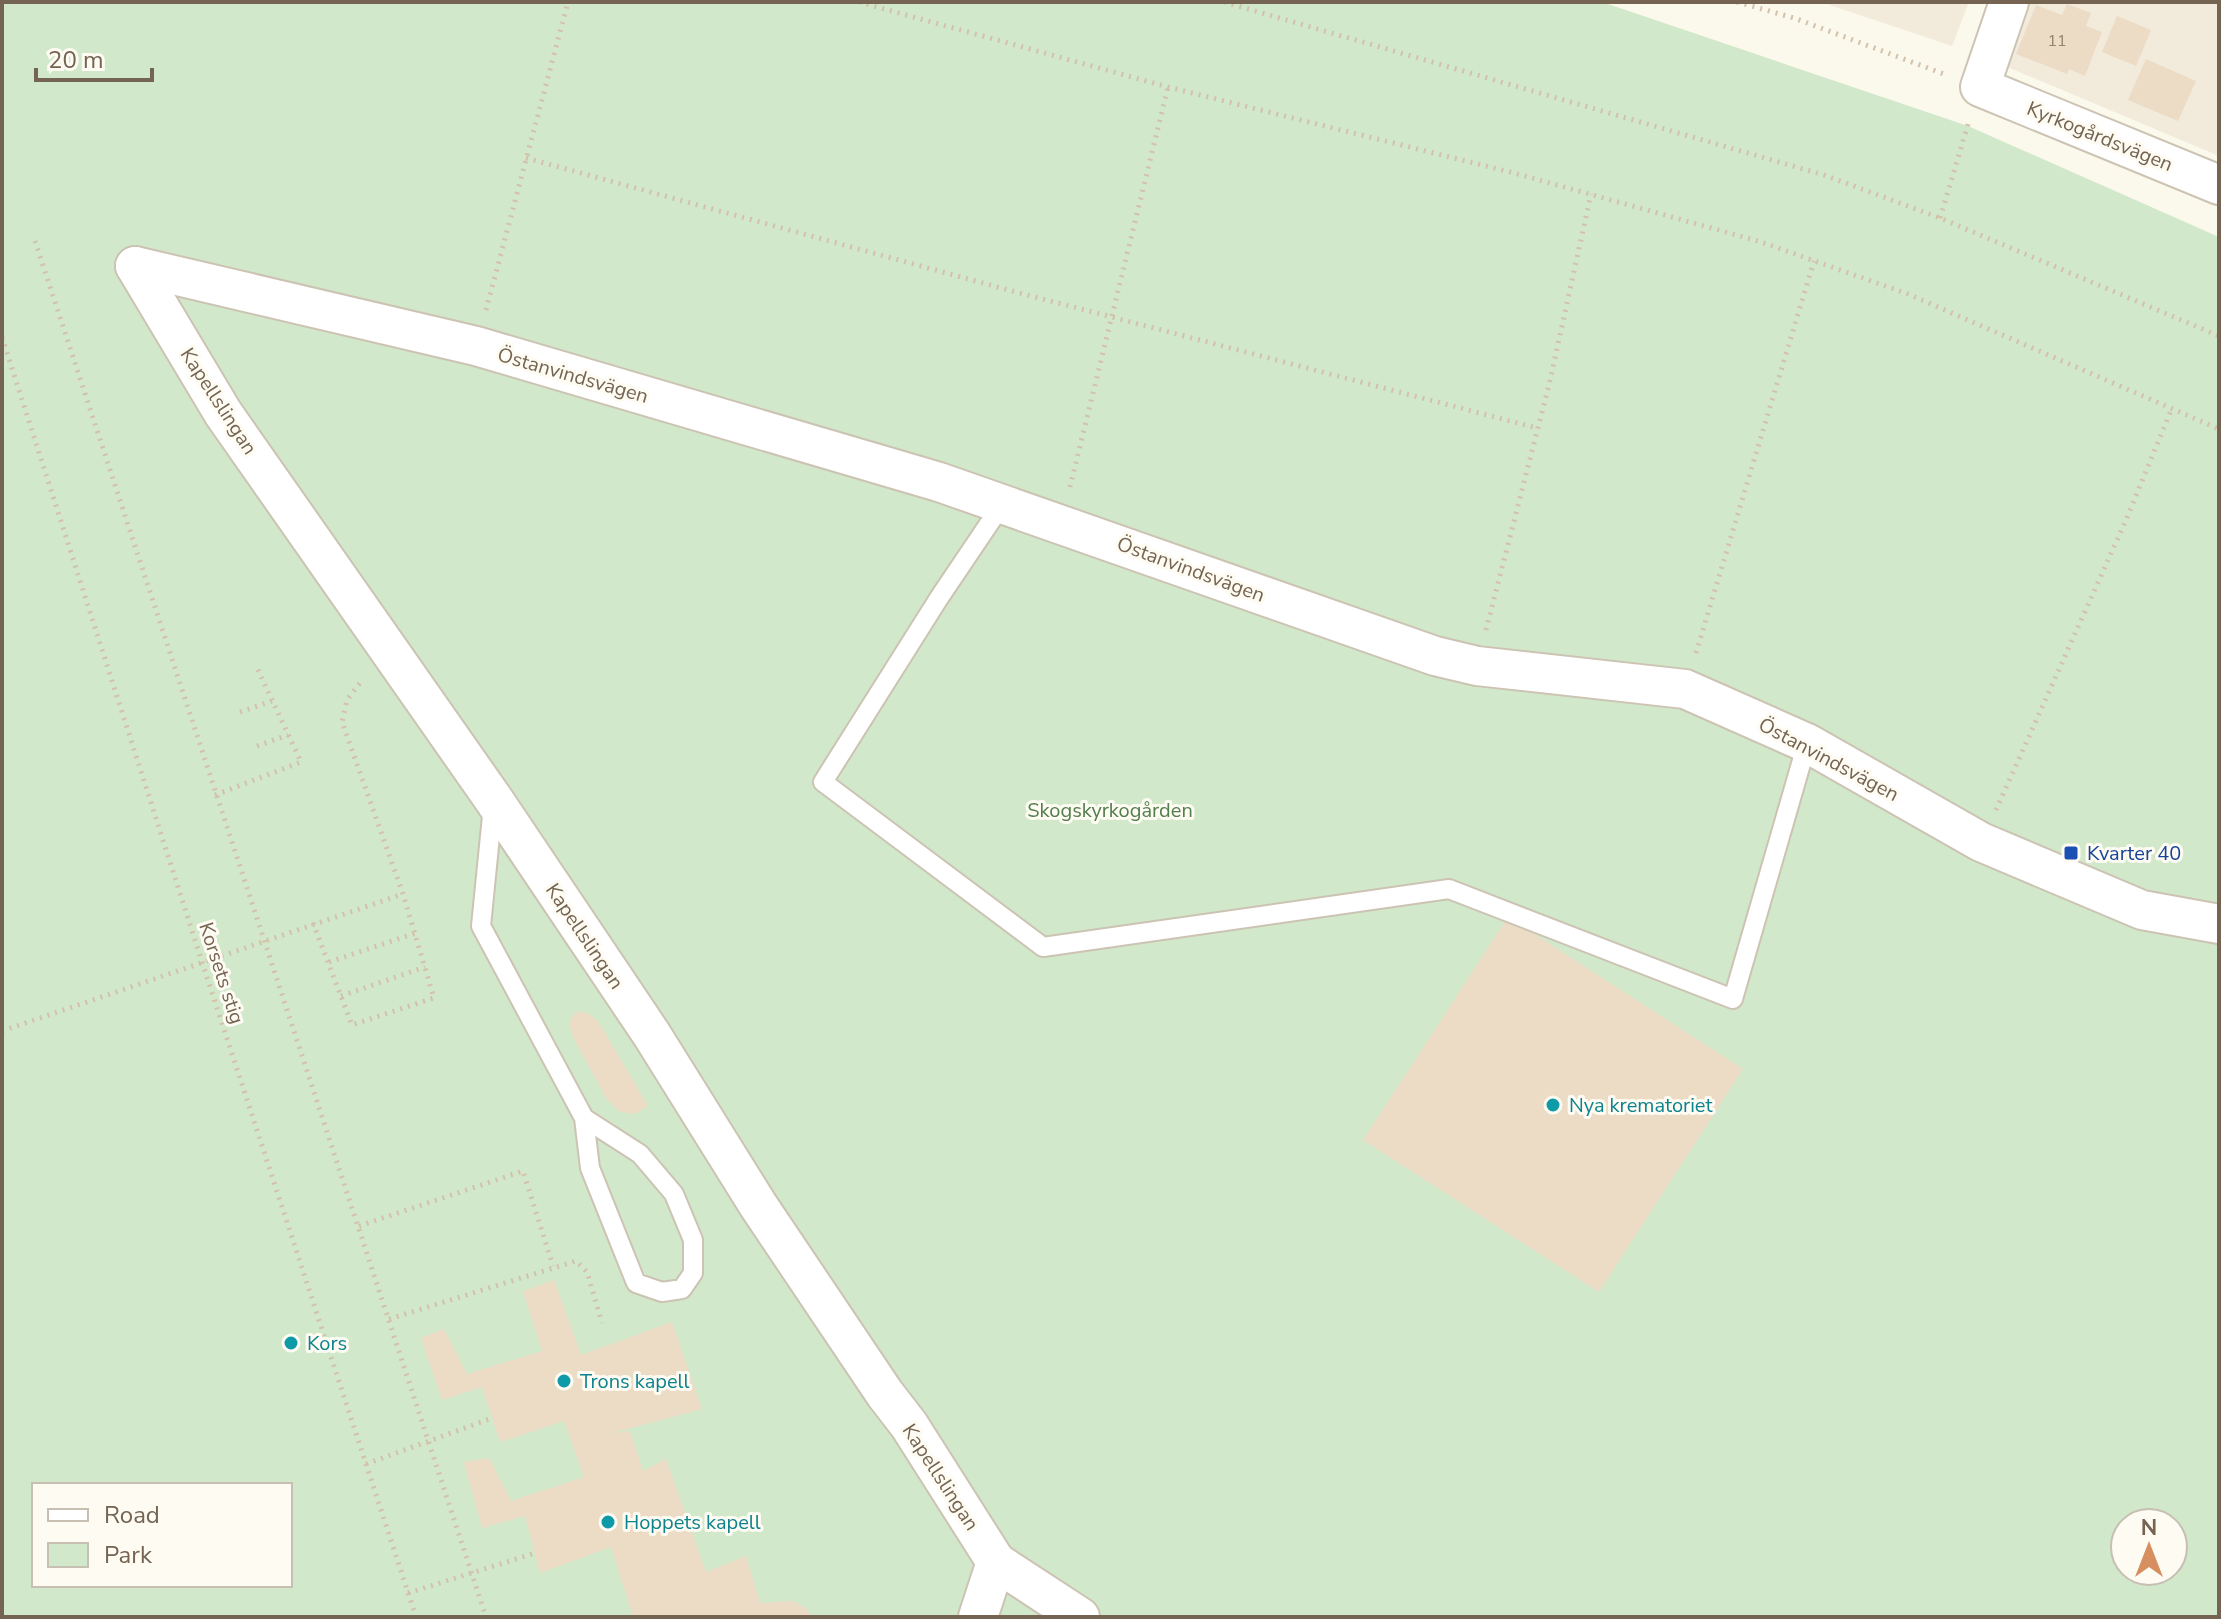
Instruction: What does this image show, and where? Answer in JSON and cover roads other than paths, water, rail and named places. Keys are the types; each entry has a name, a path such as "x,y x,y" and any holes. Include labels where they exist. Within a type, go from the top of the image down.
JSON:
{"street":[{"name":"Kyrkogårdsvägen","path":"2009,2 1980,87 2219,185"},
{"name":"Östanvindsvägen","path":"135,266 476,346 1003,503 1435,656 1477,666 1685,689 1807,743 1981,842 2142,910 2219,924"},
{"name":"Kapellslingan","path":"135,266 223,413 494,800 652,1035 758,1205 909,1425 996,1562"},
{"path":"978,1617 996,1562 1080,1617"}],"lane":[{"path":"1003,503 823,782 1043,947 1449,889 1733,999 1807,743"},
{"path":"494,800 481,926 584,1118 590,1168 636,1283 662,1292 682,1289 693,1273 693,1240 674,1194 640,1154 584,1118"}],"place":[{"name":"Kvarter 40","path":"2071,853"},
{"name":"Nya krematoriet","path":"1553,1105"},
{"name":"Kors","path":"291,1343"},
{"name":"Trons kapell","path":"564,1381"},
{"name":"Hoppets kapell","path":"608,1522"}],"park label":[{"name":"Skogskyrkogården","path":"1110,810"}]}
